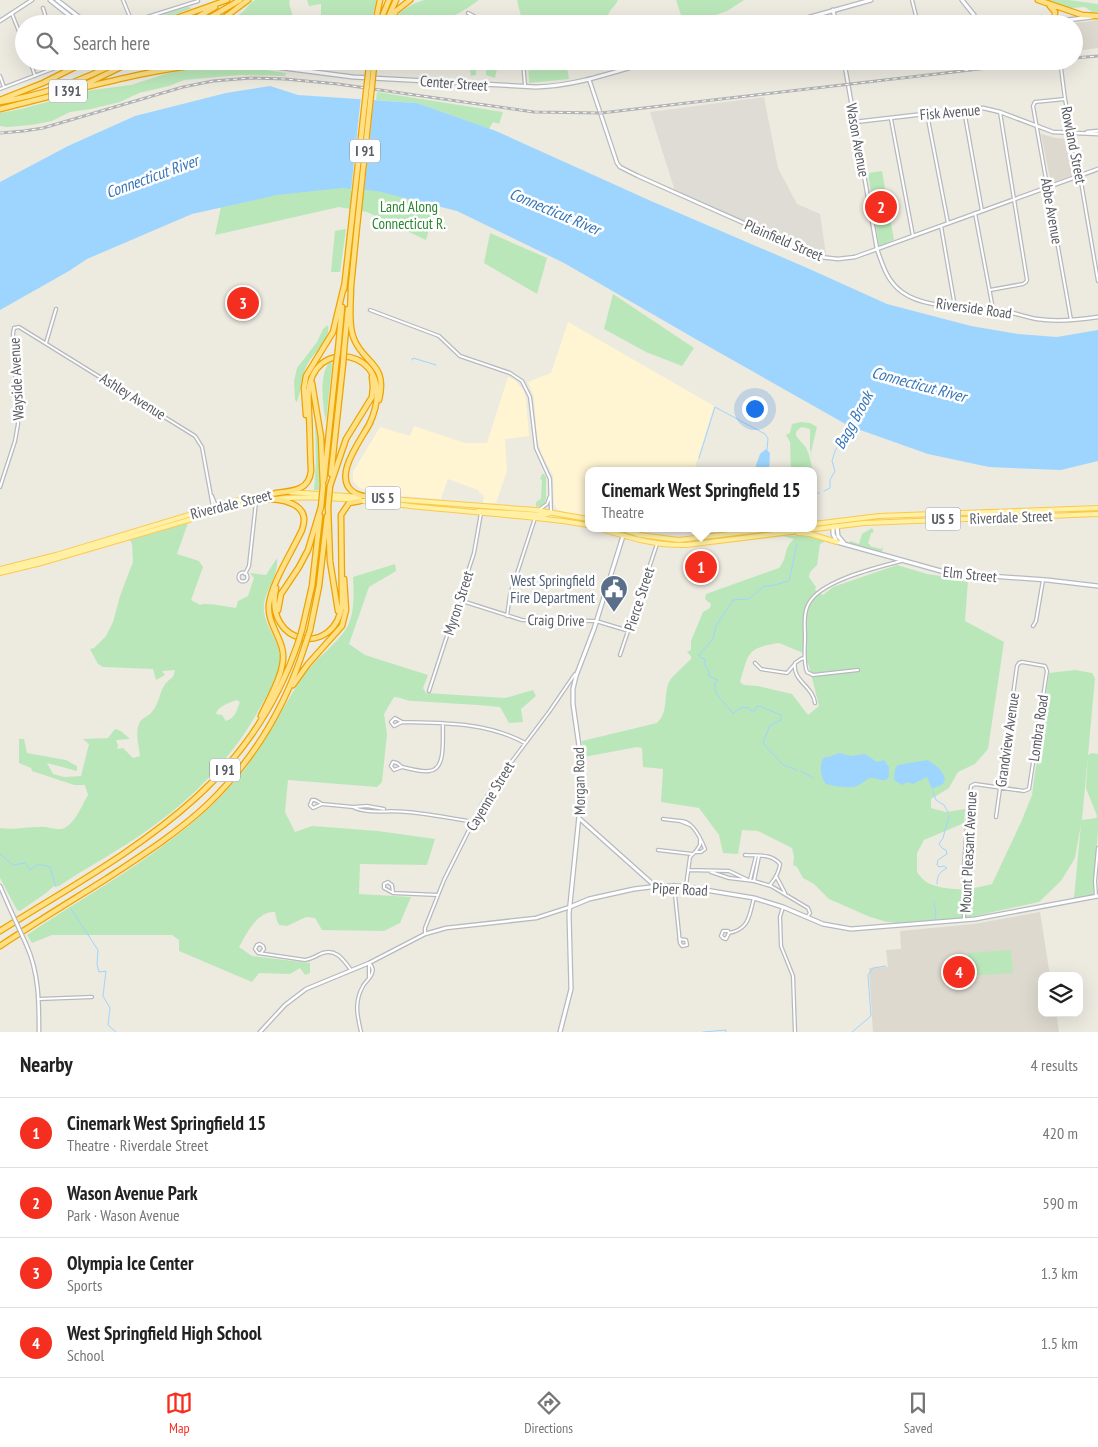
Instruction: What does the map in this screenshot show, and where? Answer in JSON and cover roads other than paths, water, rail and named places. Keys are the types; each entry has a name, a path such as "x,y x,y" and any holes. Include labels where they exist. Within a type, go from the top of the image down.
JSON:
{"highway":[{"path":"185,15 227,0"},
{"path":"201,15 227,0"},
{"path":"214,15 240,0"},
{"path":"228,15 248,0"},
{"path":"378,15 380,0"},
{"path":"382,15 389,0"},
{"path":"390,15 396,0"},
{"path":"393,15 410,0"},
{"path":"1038,0 1082,14 1098,16"},
{"path":"1038,0 1053,8 1055,15"},
{"path":"0,101 38,86 69,70"},
{"name":"I 391","path":"0,101 26,97 64,86 102,70"},
{"name":"I 391","path":"0,109 58,94 117,70"},
{"path":"150,73 155,70"},
{"path":"58,94 164,70"},
{"name":"I 91","path":"0,931 134,846 174,818 217,779 253,734 277,692 302,630 312,586 344,286 353,236 371,70"},
{"name":"I 91","path":"0,946 137,859 185,824 207,805 234,776 257,745 277,712 294,676 310,630 318,586 351,285 353,236"},
{"path":"351,285 352,336 357,345 376,366 381,383 379,401 369,425 346,467 344,478 354,493 378,498"},
{"path":"311,467 305,381 310,366 333,332 344,286"},
{"path":"276,493 298,490 304,487 310,478 309,388 313,375 322,364 340,356 350,357 359,360 371,370 377,386 375,407 369,425"},
{"path":"330,486 344,443 372,395 371,375 359,360"},
{"path":"322,364 314,376 312,388 320,433 323,486"},
{"path":"253,734 273,691 283,663 282,649 271,620 269,607 272,593 303,528 304,519 301,511 294,504 284,500 270,499"},
{"path":"283,569 274,604 277,618 284,628 295,636 308,639 321,636 330,630 337,620 342,607 341,515 346,505 360,501"},
{"path":"284,628 278,615 278,600 306,554 321,507"},
{"path":"328,507 331,566 339,607 336,620 330,630"},
{"path":"277,712 303,670 338,632 345,620 346,607 340,524"}],"main road":[{"path":"50,0 69,15"},
{"path":"816,15 871,0"},
{"path":"962,0 974,15"},
{"path":"60,1 77,15"},
{"path":"833,10 834,15"},
{"path":"1083,18 1098,16"},
{"name":"Center Street","path":"300,70 347,76 526,87 551,87 620,70"},
{"name":"Riverdale Street","path":"0,573 41,563 260,495 276,493 307,493 536,510 585,518"},
{"name":"Riverdale Street","path":"0,569 31,562 216,509 270,499 300,497 360,501 557,520 585,525"},
{"name":"Riverdale Street","path":"817,524 880,516 1098,508"},
{"path":"474,511 544,515 551,512 557,520"},
{"name":"Riverdale Street","path":"817,528 894,521 1098,514"},
{"path":"835,521 835,538 838,542"},
{"path":"835,526 839,538 845,544"},
{"name":"Riverdale Street","path":"610,532 657,544 686,545 788,532"},
{"path":"632,532 668,540 751,532"},
{"path":"788,532 810,534 838,542"},
{"path":"716,542 723,539 745,536 746,534 744,533"},
{"name":"Morgan Road","path":"560,1032 571,989 570,907 580,819 581,764 573,704 574,686 623,536"},
{"name":"Elm Street","path":"838,542 940,572 1098,586"},
{"path":"580,819 655,886"},
{"name":"Piper Road","path":"570,907 602,896 655,886 674,885 754,898 783,907 829,926 851,929 964,920 1097,897"}],"street":[{"path":"0,20 32,0"},
{"path":"123,0 129,15"},
{"path":"912,0 916,15"},
{"path":"154,15 198,1"},
{"path":"43,8 45,15"},
{"path":"468,13 472,15"},
{"path":"12,14 15,22"},
{"path":"33,70 35,76"},
{"path":"0,89 50,70"},
{"path":"523,70 526,87"},
{"name":"Wason Avenue","path":"846,70 878,249"},
{"name":"Rowland Street","path":"1061,70 1064,99 1067,103 1098,280"},
{"path":"0,76 4,87"},
{"name":"Plainfield Street","path":"589,79 617,163 624,169 820,257 830,259 847,258 878,249 1098,169"},
{"name":"Abbe Avenue","path":"1064,99 1033,103 1071,320"},
{"name":"Fisk Avenue","path":"855,122 983,108 1057,132 1098,132"},
{"path":"963,109 982,211"},
{"path":"990,290 1022,284 1027,281 1000,112"},
{"path":"927,114 948,223"},
{"path":"891,119 914,236"},
{"path":"976,213 993,309"},
{"path":"941,226 955,307"},
{"name":"Riverside Road","path":"878,249 884,270 890,281 902,292 918,299 955,307 993,309 1037,319 1071,320 1098,317"},
{"path":"46,343 56,309"},
{"path":"370,310 439,336 460,356 512,374 522,381 530,395 537,453 549,475 551,512"},
{"name":"Ashley Avenue","path":"15,327 21,327 196,436 202,447 206,475 216,509"},
{"name":"Wayside Avenue","path":"0,488 15,441 18,424 13,334 15,327"},
{"path":"0,470 5,472"},
{"path":"536,510 547,504 550,496"},
{"path":"245,574 248,566 256,501"},
{"name":"Myron Street","path":"429,691 478,538 481,513"},
{"path":"507,616 510,595 535,518"},
{"path":"708,532 709,537"},
{"name":"Pierce Street","path":"620,655 657,544"},
{"path":"858,670 810,674 806,669 806,616 809,603 825,588 848,577 901,561"},
{"path":"1033,626 1036,621 1043,580"},
{"name":"Craig Drive","path":"459,600 526,621 596,621 629,631"},
{"path":"755,664 761,669 787,673 797,661 805,658"},
{"name":"Lombra Road","path":"1001,787 1026,791 1029,789 1047,670 1046,666 1025,662 1019,663"},
{"name":"Grandview Avenue","path":"996,817 1017,666 1019,663"},
{"path":"794,666 796,675 811,691 815,702"},
{"name":"Cayenne Street","path":"426,934 425,928 438,896 473,822 497,781 578,670"},
{"path":"563,691 568,686 574,686"},
{"path":"402,722 468,724 506,734 525,743"},
{"path":"402,767 425,772 438,768 441,760 443,723"},
{"name":"Mount Pleasant Avenue","path":"964,920 968,811 972,784 1001,787"},
{"path":"322,804 314,808 310,804 312,800 315,800 322,804 352,807 367,811 386,810"},
{"path":"352,807 368,806 473,822"},
{"path":"367,811 368,806"},
{"path":"663,819 686,821 690,825 705,850 695,852"},
{"path":"686,886 690,858 700,843 699,838"},
{"path":"1097,897 1094,881 1098,848"},
{"path":"658,850 692,854"},
{"path":"745,855 769,856 780,864 770,886"},
{"path":"750,881 757,856"},
{"path":"754,881 757,856"},
{"path":"688,870 729,871 750,881"},
{"path":"711,872 729,878 754,881 785,893 808,908 810,913 807,918"},
{"path":"776,876 785,893"},
{"path":"393,893 391,884 385,883 384,889 393,893 438,896"},
{"path":"674,885 679,939"},
{"path":"0,886 35,968 39,1032"},
{"path":"729,934 740,931 745,926 754,898"},
{"name":"Piper Road","path":"260,1032 283,1007 302,992 323,981 369,963 426,934 446,928 536,918 570,907"},
{"path":"783,907 780,917 781,946 793,976 795,1032"},
{"path":"261,953 305,960 312,959 322,953 332,952 342,957 351,970"},
{"path":"362,1032 356,1013 357,1003 362,988 372,975 373,970 369,963"},
{"path":"38,999 92,997"}],"water":[{"name":"Connecticut River","path":"270,86 298,95 417,103 496,131 887,304 971,326 1018,334 1057,337 1098,330 1098,461 1061,470 989,467 928,454 849,426 564,263 457,211 377,191 342,188 277,195 192,214 87,259 0,310 0,182 68,146 135,116 226,93"},
{"path":"766,449 770,453 769,467 755,467 760,454"},
{"path":"839,753 851,756 865,754 877,762 884,760 889,767 889,777 885,780 867,779 855,787 826,784 821,772 822,760 825,757"},
{"path":"927,760 943,774 945,780 943,784 932,789 927,777 913,784 908,782 902,785 894,780 895,769 898,765"}],"waterway":[{"path":"412,360 413,358 436,365"},
{"path":"699,458 715,407 765,434 768,438 767,450"},
{"name":"Bagg Brook","path":"824,491 830,488 830,480 835,471 832,461 835,451 850,426"},
{"name":"Bagg Brook","path":"797,544 789,581 764,586 749,599 733,600 716,626 713,639 699,655 705,659 705,666 708,669 709,676 718,680 715,683 715,690 718,696 733,713 742,707 755,711 756,707 759,706 781,715 781,720 770,725 763,743 783,765 797,770"},
{"name":"Bagg Brook","path":"801,771 813,778"},
{"name":"Bagg Brook","path":"933,791 936,800 944,805 948,812"},
{"name":"Bagg Brook","path":"937,884 939,874 947,868 937,865 938,860 947,854 946,850 939,844 943,838 949,816"},
{"path":"0,854 13,865 25,863 30,870 38,864 50,867 56,887"},
{"name":"Bagg Brook","path":"934,903 935,919"},
{"path":"71,909 98,950 97,964 99,972 106,971 103,996 110,1008 108,1025 116,1032"},
{"name":"Bagg Brook","path":"852,1032 871,1016 868,975 873,968 886,966"},
{"name":"Bagg Brook","path":"703,1032 726,1030 726,1032"}],"railway":[{"path":"1083,57 1098,56"},
{"path":"0,133 43,128 183,87 213,81 251,78 338,84 534,112 601,113 971,70"}],"place":[{"name":"Wason Avenue Park","path":"881,207"},
{"name":"Olympia Ice Center","path":"243,303"},
{"name":"Cinemark West Springfield 15","path":"701,567"},
{"name":"West Springfield Fire Department","path":"614,613"},
{"name":"West Springfield High School","path":"959,972"}],"park label":[{"name":"Land Along Connecticut R.","path":"409,214"}]}
